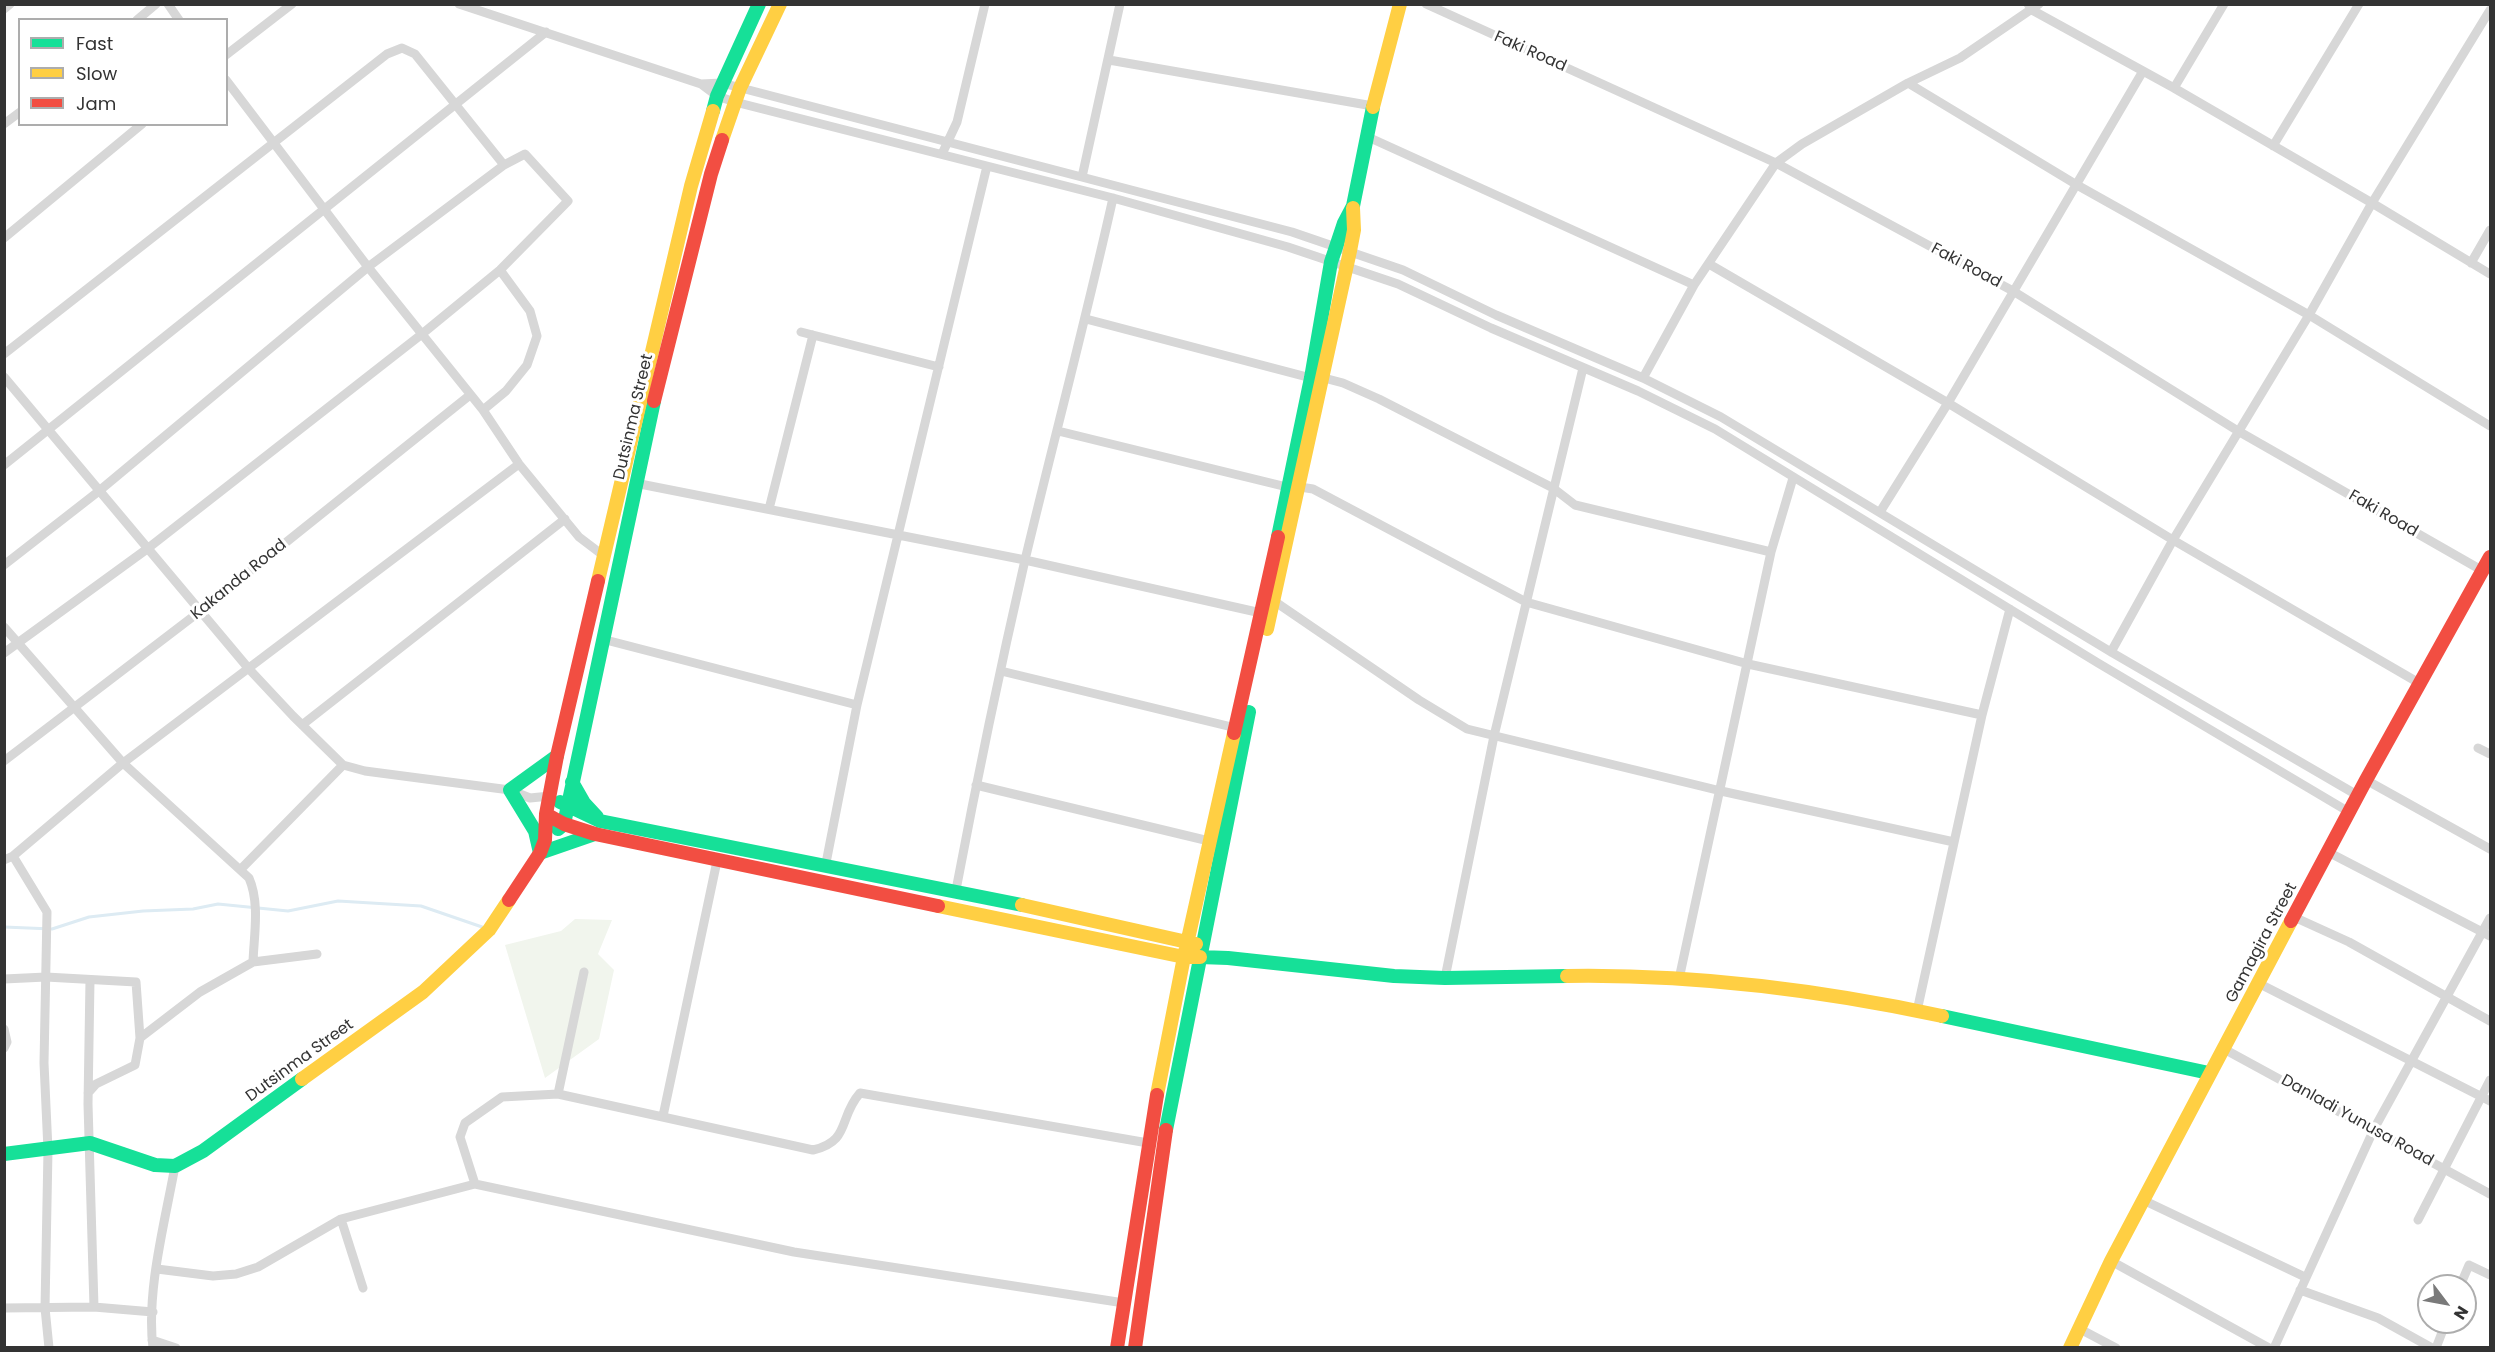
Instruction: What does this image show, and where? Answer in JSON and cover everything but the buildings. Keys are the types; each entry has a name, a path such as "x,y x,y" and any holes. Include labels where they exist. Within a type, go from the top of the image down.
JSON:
{"street":[{"path":"4,9 10,4"},
{"path":"139,18 156,4"},
{"path":"168,4 178,18"},
{"path":"228,53 292,4"},
{"path":"459,4 701,84 720,89 740,88 1082,177 1335,246 1403,270 1496,315 1643,378 1721,417 2111,652 2357,795"},
{"name":"Dutsinma Street","path":"543,846 546,814 557,756 691,186 720,89 759,4"},
{"name":"Dutsinma Street","path":"175,1166 203,1151 423,992 489,930 543,846 564,824 635,483 711,174 740,88 780,4"},
{"path":"942,154 957,122 985,4"},
{"path":"1082,177 1120,4"},
{"path":"1318,378 1331,262 1335,246 1353,206 1373,106 1400,4"},
{"name":"Faki Road","path":"1426,4 1776,163 2013,291 2238,431 2482,571"},
{"path":"2174,88 2224,4"},
{"path":"2273,146 2359,4"},
{"path":"1643,378 1694,285 1776,163 1802,144 1908,83 1960,58 2033,6 2490,274"},
{"path":"2111,652 2173,540 2309,315 2372,203 2490,10"},
{"path":"4,465 546,32"},
{"path":"4,354 387,54 402,48 415,54 504,165"},
{"path":"1108,60 1373,106"},
{"path":"1880,512 1948,403 2143,71"},
{"path":"228,83 368,267 483,410 519,464 579,537 604,556"},
{"path":"1908,83 2077,185 2309,315 2490,426"},
{"path":"701,84 720,89 735,102 1113,198 1398,284 1638,391 1715,429 1931,562 2349,813"},
{"path":"4,124 18,114"},
{"path":"4,238 140,126"},
{"path":"1368,137 1694,285"},
{"path":"4,565 99,491 368,267 504,165 525,154 568,201 500,270 423,334 147,549 4,653"},
{"path":"826,863 857,705 987,166"},
{"path":"956,890 976,785 1025,561 1086,319 1113,198"},
{"path":"1117,1347 1148,1143 1184,957 1261,613 1347,267 1354,230 1353,206"},
{"path":"2471,263 2490,230"},
{"path":"1709,264 1948,403 2173,540 2420,683"},
{"path":"483,410 506,391 527,365 537,336 530,310 500,270"},
{"path":"1086,319 1343,383 1553,488 1575,505 1771,552"},
{"path":"801,332 939,367"},
{"path":"769,508 813,336"},
{"path":"1445,978 1494,736 1582,368"},
{"path":"4,377 199,612 249,669 343,765 365,771 510,790 530,798 546,814 564,824 595,834 717,861 820,879 1184,957 1201,952 1228,958 1360,974 1445,978 1584,976 1679,980 1800,992 1917,1011 2209,1073"},
{"name":"Kakanda Road","path":"4,761 199,612 470,395"},
{"path":"1058,431 1293,487 1313,489 1526,602 1748,664 1982,716"},
{"path":"48,1347 45,1308 48,1150 44,1063 47,912 9,858 123,763 519,464"},
{"path":"1679,980 1771,552 1793,478"},
{"path":"635,483 1025,561 1261,613"},
{"path":"1135,1347 1163,1146 1245,730 1274,601 1293,487"},
{"path":"302,724 565,519"},
{"path":"1931,562 1939,548"},
{"name":"Gamagira Street","path":"2070,1347 2110,1261 2209,1073 2224,1049 2357,795 2490,557"},
{"path":"1274,601 1467,729 1721,791 1954,842"},
{"path":"1917,1011 1982,716 2010,609"},
{"path":"4,627 123,763 241,869 254,888 253,962"},
{"path":"602,639 857,705"},
{"path":"1002,671 1236,728"},
{"path":"2478,748 2490,754"},
{"path":"510,790 557,756"},
{"path":"241,869 343,765"},
{"path":"2366,780 2490,849"},
{"path":"572,782 584,803 600,821"},
{"path":"976,785 1209,841"},
{"path":"510,790 543,846 595,834"},
{"path":"530,798 549,796 567,807 600,821 826,863 1188,940 1201,952"},
{"path":"2328,852 2486,934"},
{"path":"663,1116 717,861"},
{"path":"2294,917 2349,942 2490,1021"},
{"path":"2274,1347 2374,1129 2486,934 2490,918"},
{"path":"140,1038 200,992 253,962 317,954"},
{"path":"558,1094 584,972"},
{"path":"4,980 46,977 136,982 140,1038 135,1065 96,1084 88,1093"},
{"path":"90,980 88,1093 94,1307"},
{"path":"2258,983 2486,1099"},
{"path":"4,1029 7,1042 4,1048"},
{"name":"Danladi Yunusa Road","path":"2224,1049 2490,1194"},
{"path":"2418,1220 2444,1168 2486,1099 2490,1080"},
{"path":"476,1184 460,1137 465,1123 502,1097 558,1094 813,1150 830,1146 839,1135 850,1104 860,1093 1148,1143"},
{"path":"4,1154 90,1143 155,1165 175,1166 157,1269 153,1344 176,1347"},
{"path":"157,1269 213,1276 236,1274 258,1267 341,1220 476,1184 794,1252 1124,1303"},
{"path":"2143,1200 2305,1277"},
{"path":"341,1220 363,1288"},
{"path":"2110,1261 2269,1347"},
{"path":"2465,1274 2469,1265 2490,1275"},
{"path":"2300,1290 2378,1318 2432,1347"},
{"path":"4,1308 94,1307 153,1312"},
{"path":"2080,1329 2116,1347"}],"shaded area":[{"path":"575,919 612,920 598,954 614,970 599,1039 545,1078 505,945 561,931"}],"waterway":[{"path":"4,927 52,929 89,917 143,911 193,909 218,904 288,911 338,901 421,906 485,928"}],"traffic: fast":[{"path":"713,111 717,96 759,4"},
{"path":"1278,537 1311,378 1331,262 1344,223 1353,206 1373,107"},
{"path":"558,829 564,824 654,401"},
{"path":"1166,1130 1249,712"},
{"path":"557,756 510,790 535,831 540,853 595,834"},
{"path":"572,782 584,803 597,817"},
{"path":"560,802 600,821 1022,905"},
{"path":"1200,957 1394,976 1445,978 1567,976"},
{"path":"1942,1016 2209,1073"},
{"path":"4,1154 90,1143 155,1165 175,1166 203,1151 302,1079"}],"traffic: slow":[{"path":"722,140 740,88 780,4"},
{"path":"1373,107 1400,4"},
{"path":"598,581 691,186 713,111"},
{"path":"1267,629 1350,251 1354,230 1353,208"},
{"path":"1157,1095 1184,957 1234,733"},
{"path":"302,1079 423,992 489,930 509,900"},
{"path":"1022,905 1196,944"},
{"path":"938,906 1184,957 1200,957"},
{"path":"2070,1348 2111,1261 2291,921"},
{"path":"1567,976 1661,978 1756,985 1803,991 1942,1016"}],"traffic: jam":[{"path":"654,401 711,174 722,140"},
{"path":"1234,733 1278,537"},
{"path":"2291,921 2366,780 2490,557"},
{"path":"509,900 540,853 545,840 546,814 557,756 598,581"},
{"path":"546,814 564,824 595,834 938,906"},
{"path":"1117,1348 1157,1095"},
{"path":"1135,1348 1166,1130"}]}
